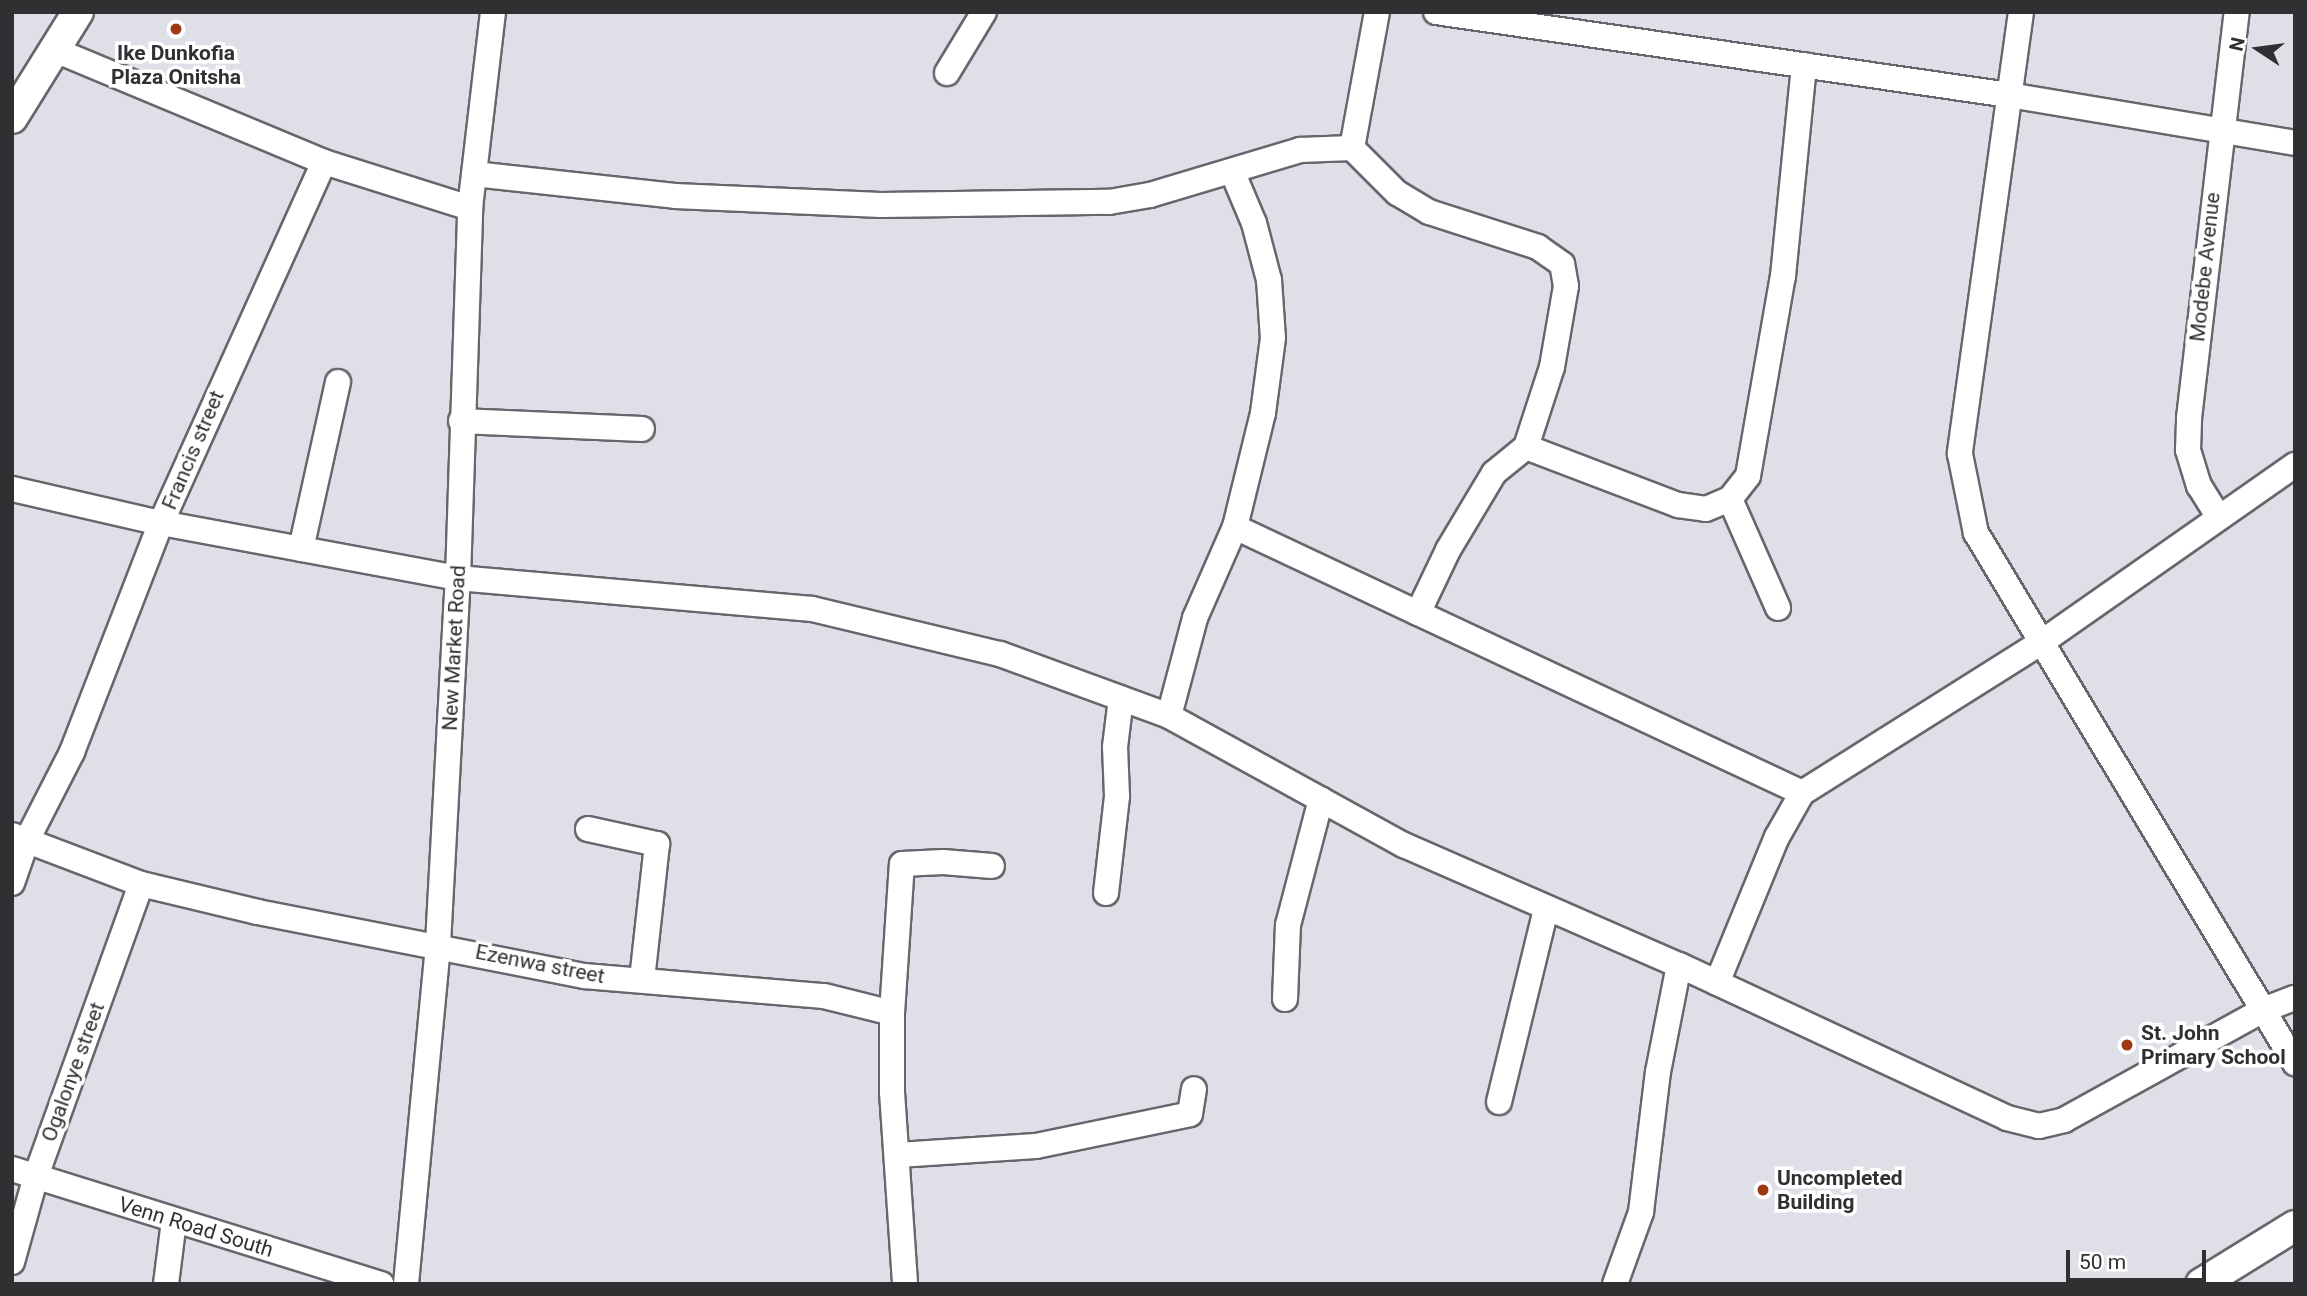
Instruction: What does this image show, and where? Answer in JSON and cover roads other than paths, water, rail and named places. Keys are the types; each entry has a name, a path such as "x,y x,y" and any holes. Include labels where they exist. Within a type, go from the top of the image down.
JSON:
{"main road":[{"path":"12,118 78,12"},
{"path":"2201,1284 2295,1226"}],"street":[{"name":"New Market Road","path":"406,1284 438,944 458,578 470,208 493,12"},
{"path":"947,73 984,12"},
{"path":"1352,148 1377,12"},
{"path":"1436,12 2009,95 2295,143"},
{"path":"2021,12 1960,454 1976,533 2295,1063"},
{"name":"Modebe Avenue","path":"2218,516 2200,486 2188,450 2220,130 2237,12"},
{"path":"55,50 324,162 470,208"},
{"path":"1526,447 1678,505 1706,509 1730,499 1748,476 1783,276 1804,65"},
{"path":"474,174 676,196 937,205 1109,202 1231,171 1300,150 1352,148 1397,192 1429,212 1538,247 1562,264 1566,286 1552,367 1526,447 1494,473 1448,550 1418,612"},
{"name":"Francis street","path":"12,883 20,837 72,752 161,523 324,162"},
{"path":"1169,716 1195,618 1235,527 1263,413 1273,338 1269,280 1254,223 1231,171"},
{"path":"301,549 338,382"},
{"path":"461,421 642,429"},
{"path":"1717,983 1777,837 1802,793 2042,642 2218,516 2295,465"},
{"path":"12,489 161,523 458,578 812,609 1000,654 1169,716 1404,845 1679,965 2007,1118 2039,1126 2064,1121 2263,1010 2295,998"},
{"path":"1730,499 1778,608"},
{"path":"1235,527 1802,793"},
{"path":"1106,893 1117,796 1115,747 1121,698"},
{"path":"1285,999 1288,925 1321,799"},
{"path":"588,829 657,844 642,979"},
{"name":"Ezenwa street","path":"20,837 141,884 258,912 438,944 584,976 824,996 892,1013"},
{"path":"905,1284 892,1092 892,1013 902,864 943,862 992,866"},
{"name":"Ogalonye street","path":"12,1262 24,1173 141,884"},
{"path":"1499,1102 1546,909"},
{"path":"1615,1284 1641,1212 1658,1072 1679,965"},
{"path":"898,1155 1036,1146 1190,1114 1194,1089"},
{"name":"Venn Road South","path":"24,1173 381,1284"},
{"path":"166,1284 174,1221"}],"place":[{"name":"Ike Dunkofia Plaza Onitsha","path":"176,29"},
{"name":"St. John Primary School","path":"2127,1045"},
{"name":"Uncompleted Building","path":"1763,1190"}]}
